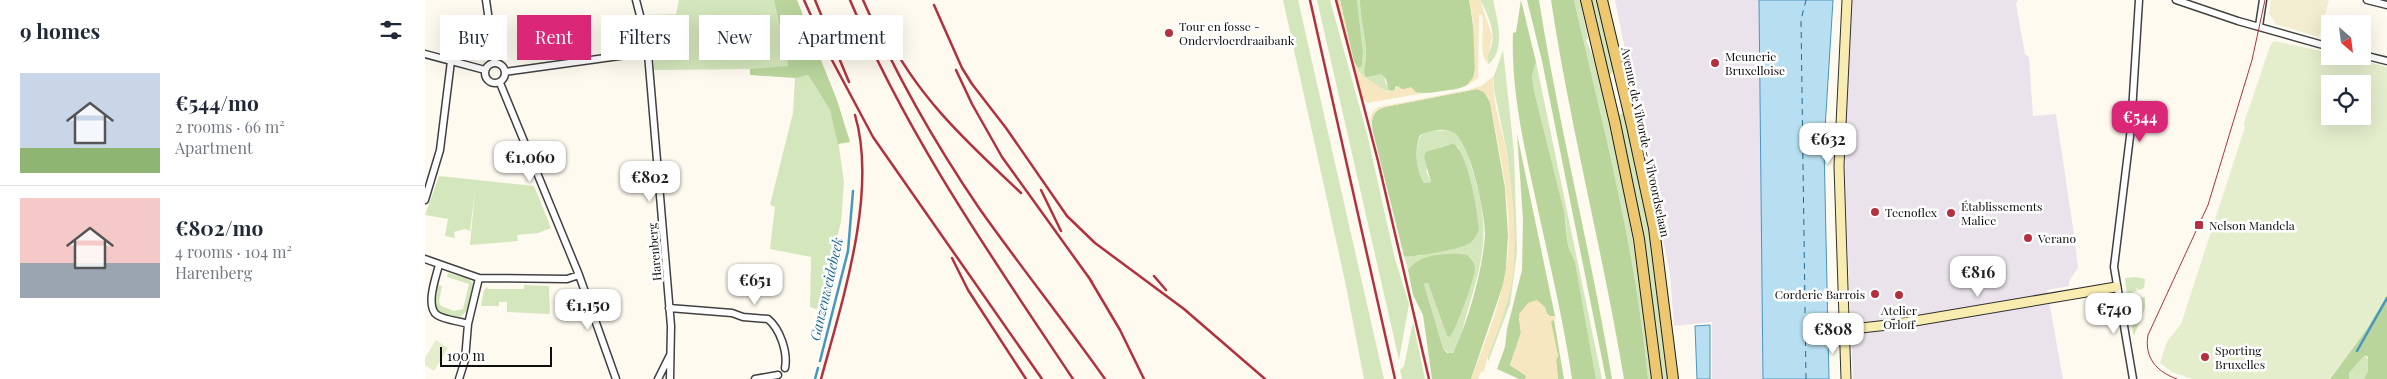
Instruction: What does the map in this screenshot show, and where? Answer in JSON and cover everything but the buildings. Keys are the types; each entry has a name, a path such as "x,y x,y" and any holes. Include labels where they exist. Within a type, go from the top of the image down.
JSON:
{"main road":[{"path":"1586,0 1639,239 1657,379"},
{"name":"Avenue de Vilvorde - Vilvoordselaan","path":"1602,0 1654,228 1673,379"},
{"path":"1846,379 1839,158 1847,0"},
{"path":"1843,330 1897,324 2116,287"}],"street":[{"path":"486,0 495,63"},
{"name":"Harenberg","path":"637,0 640,15"},
{"path":"2133,379 2114,267 2131,128 2139,0"},
{"path":"2176,0 2321,44"},
{"path":"2259,26 2263,0"},
{"path":"2367,0 2387,6"},
{"path":"425,54 485,70"},
{"path":"2371,57 2387,61"},
{"path":"505,72 601,59"},
{"name":"Harenberg","path":"649,60 669,308 670,379"},
{"path":"425,200 440,150 451,61"},
{"path":"495,63 503,66 505,77 500,83 488,81 485,76 485,70 489,65 495,63"},
{"path":"500,83 579,275 616,379"},
{"path":"425,259 479,278 567,279 579,275"},
{"path":"439,265 432,303 434,311 438,316 468,324"},
{"path":"459,379 465,360 468,324 479,278"},
{"path":"669,308 732,313 743,317 768,319 774,324 781,340 787,360 785,368"},
{"name":"Harenberg","path":"659,379 670,354"},
{"path":"755,379 778,375"}],"shaded area":[{"path":"1615,0 1759,0 1763,379 1712,379 1712,322 1674,326 1670,274"},
{"path":"1851,0 2018,0 2016,4 2025,54 2029,57 2033,116 2056,114 2075,241 2078,268 2069,281 2069,286 2047,290 2063,379 1853,379 1845,180 1848,22"},
{"path":"2271,0 2329,0 2325,15 2321,15 2319,37 2275,24 2269,14"}],"green space":[{"path":"679,0 774,0 780,28 780,60 787,60 788,66 763,69 654,70 654,60 689,60 689,15 644,15 676,14"},
{"path":"774,0 797,0 803,15 780,15 780,28"},
{"path":"1283,0 1298,0 1384,379 1364,379 1345,281"},
{"path":"1317,0 1330,0 1367,134 1395,259 1409,304 1399,360"},
{"path":"1340,0 1357,0 1363,52 1362,66 1358,68 1354,62"},
{"path":"1357,0 1360,0 1366,53 1364,70 1374,75 1381,74 1384,76 1386,84 1395,88 1396,86 1395,90 1392,92 1371,83 1355,66 1357,68 1362,66 1363,52"},
{"path":"1360,0 1469,0 1474,30 1475,57 1475,69 1470,83 1454,89 1420,93 1410,92 1396,86 1394,90 1389,90 1386,79 1381,74 1366,77 1364,70 1366,48"},
{"path":"1480,0 1493,0 1498,24 1498,49 1488,64 1487,59 1493,39 1488,16"},
{"path":"1521,0 1536,62 1532,76 1534,91 1564,212 1568,246 1575,262 1596,379 1572,379 1560,310 1526,155 1516,95 1513,54 1513,33 1516,32"},
{"path":"1527,0 1539,0 1612,379 1606,379 1542,61"},
{"path":"1551,0 1574,0 1627,236 1643,331 1648,379 1624,379 1616,331 1567,95"},
{"path":"1574,0 1580,0 1588,39 1586,40 1593,57 1620,176 1636,257 1651,379 1648,379 1643,331 1627,236"},
{"path":"1589,0 1598,0 1615,69 1611,74 1608,74"},
{"path":"2274,41 2321,51 2321,65 2371,65 2371,63 2387,67 2387,295 2366,330 2330,379 2192,379 2172,372 2160,363 2167,342 2181,324 2245,127 2244,123 2270,46"},
{"path":"1503,50 1514,152 1517,252 1510,304 1488,362 1488,356 1501,321 1513,270 1511,187 1507,153 1494,89 1494,76"},
{"path":"787,60 821,60 837,100 850,142 838,144 830,110 808,75 795,78 750,75 750,69 788,66"},
{"path":"1536,62 1602,379 1596,379 1575,262 1568,246 1566,224 1534,91 1532,76"},
{"path":"808,75 830,110 837,133 844,182 841,222 826,280 823,311 810,307 811,257 770,249 775,207 770,205 793,113 795,78"},
{"path":"1477,89 1484,92 1490,102 1505,188 1508,235 1506,269 1503,285 1471,379 1432,379 1423,315 1413,295 1408,270 1419,260 1443,254 1467,255 1473,262 1475,268 1472,282 1461,314 1450,337 1447,336 1428,283 1424,284 1443,348 1447,353 1453,353 1469,311 1484,248 1485,225 1480,196 1471,164 1459,138 1453,132 1445,130 1432,131 1420,135 1417,159 1419,172 1424,183 1431,182 1424,157 1426,152 1454,143 1459,150 1468,171 1479,230 1473,241 1467,245 1435,253 1404,256 1373,132 1372,119 1377,111 1385,107"},
{"path":"1622,113 1625,114 1647,212 1670,379 1660,379 1618,116"},
{"path":"1451,130 1462,141 1478,188 1482,208 1483,242 1481,259 1461,337 1456,348 1450,354 1443,348 1424,284 1428,283 1447,336 1450,337 1473,261 1459,254 1440,254 1421,260 1408,270 1404,256 1418,256 1468,245 1459,148 1454,143 1440,147 1426,171 1431,182 1424,183 1418,166 1417,147 1421,135 1432,131"},
{"path":"1517,134 1555,316 1551,317 1547,314 1519,318 1521,333 1510,365 1527,376 1525,379 1519,379 1497,369 1505,347 1507,329 1522,270 1523,219"},
{"path":"439,176 534,186 551,228 538,233 517,235 518,241 470,245 475,191 470,231 465,229 454,232 455,238 445,236 448,219 425,215"},
{"path":"448,273 468,279 473,283 467,311 460,317 440,314 435,303 438,285 442,286 439,302 441,306 454,311 463,309 469,284 447,277"},
{"path":"2136,277 2145,279 2144,288 2139,290 2136,287 2137,291 2127,295 2125,278"},
{"path":"524,285 549,286 550,314 507,312 507,302 499,302 499,306 481,306 484,290 487,287 488,289 524,289"},
{"path":"2387,295 2387,379 2364,379 2368,371 2368,357 2365,355 2349,373 2349,379 2330,379 2366,330"},
{"path":"2145,297 2145,308 2134,336 2132,309 2129,299"},
{"path":"1554,320 1564,379 1558,379 1556,360 1558,356 1550,321"},
{"path":"1413,322 1425,379 1402,379 1400,370 1404,366"},
{"path":"436,340 448,348 434,371 425,365 425,358"},
{"path":"2365,355 2369,361 2368,371 2364,379 2349,379 2349,373"}],"sand":[{"path":"1337,0 1340,0 1354,62 1360,74 1388,92 1392,92 1399,86 1401,90 1411,87 1417,93 1424,93 1367,103 1362,97"},
{"path":"1469,0 1480,0 1492,36 1487,63 1482,47 1482,15 1479,15 1478,78 1466,86 1475,75 1473,21"},
{"path":"1494,76 1494,96 1507,155 1513,204 1515,255 1511,287 1484,371 1481,372 1478,379 1471,379 1500,297 1508,249 1508,207 1490,102 1484,92 1477,89 1385,107 1375,111 1371,124 1371,119 1376,108 1468,90 1481,86"},
{"path":"1537,300 1545,307 1548,316 1555,316 1556,319 1551,321 1558,356 1556,360 1558,379 1525,379 1526,376 1510,365 1521,333 1519,314 1528,303"}],"water":[{"path":"1759,0 1833,0 1824,145 1829,379 1763,379"},
{"path":"1710,325 1710,379 1697,379 1695,326"}],"waterway":[{"name":"Ganzenweidebeek","path":"820,361 848,251 853,191"},
{"path":"2357,351 2387,298"},
{"name":"Ganzenweidebeek","path":"815,379 818,368"}],"ferry route":[{"path":"1806,0 1801,20 1806,379"}],"tram line":[{"path":"2177,379 2163,372 2153,363 2148,351 2148,335 2208,205 2252,60 2265,0"}],"railway":[{"path":"804,0 825,47 873,137 1042,379"},
{"path":"815,0 849,82"},
{"path":"850,0 897,99 924,147 981,241 1073,379"},
{"path":"863,0 902,80 962,183 1105,379"},
{"path":"1310,0 1395,379"},
{"path":"1336,0 1378,161 1429,379"},
{"path":"934,5 962,68 972,84 1006,128 1067,216 1095,243 1184,309 1265,379"},
{"path":"901,60 945,118 1021,193"},
{"path":"956,70 972,104 1002,157 1092,282"},
{"path":"821,379 847,282 860,212 861,145 855,115"},
{"path":"1041,190 1061,231"},
{"path":"952,258 968,290 1026,379"},
{"path":"1088,276 1120,330 1144,379"},
{"path":"1154,276 1166,290"}],"place":[{"name":"Tour en fosse - Ondervloerdraaibank","path":"1169,33"},
{"name":"Meunerie Bruxelloise","path":"1715,63"},
{"name":"Tecnoflex","path":"1875,212"},
{"name":"Établissements Malice","path":"1951,213"},
{"name":"Nelson Mandela","path":"2199,225"},
{"name":"Verano","path":"2028,238"},
{"name":"Corderie Barrois","path":"1875,294"},
{"name":"Atelier Orloff","path":"1899,295"},
{"name":"Sporting Bruxelles","path":"2205,357"}]}
